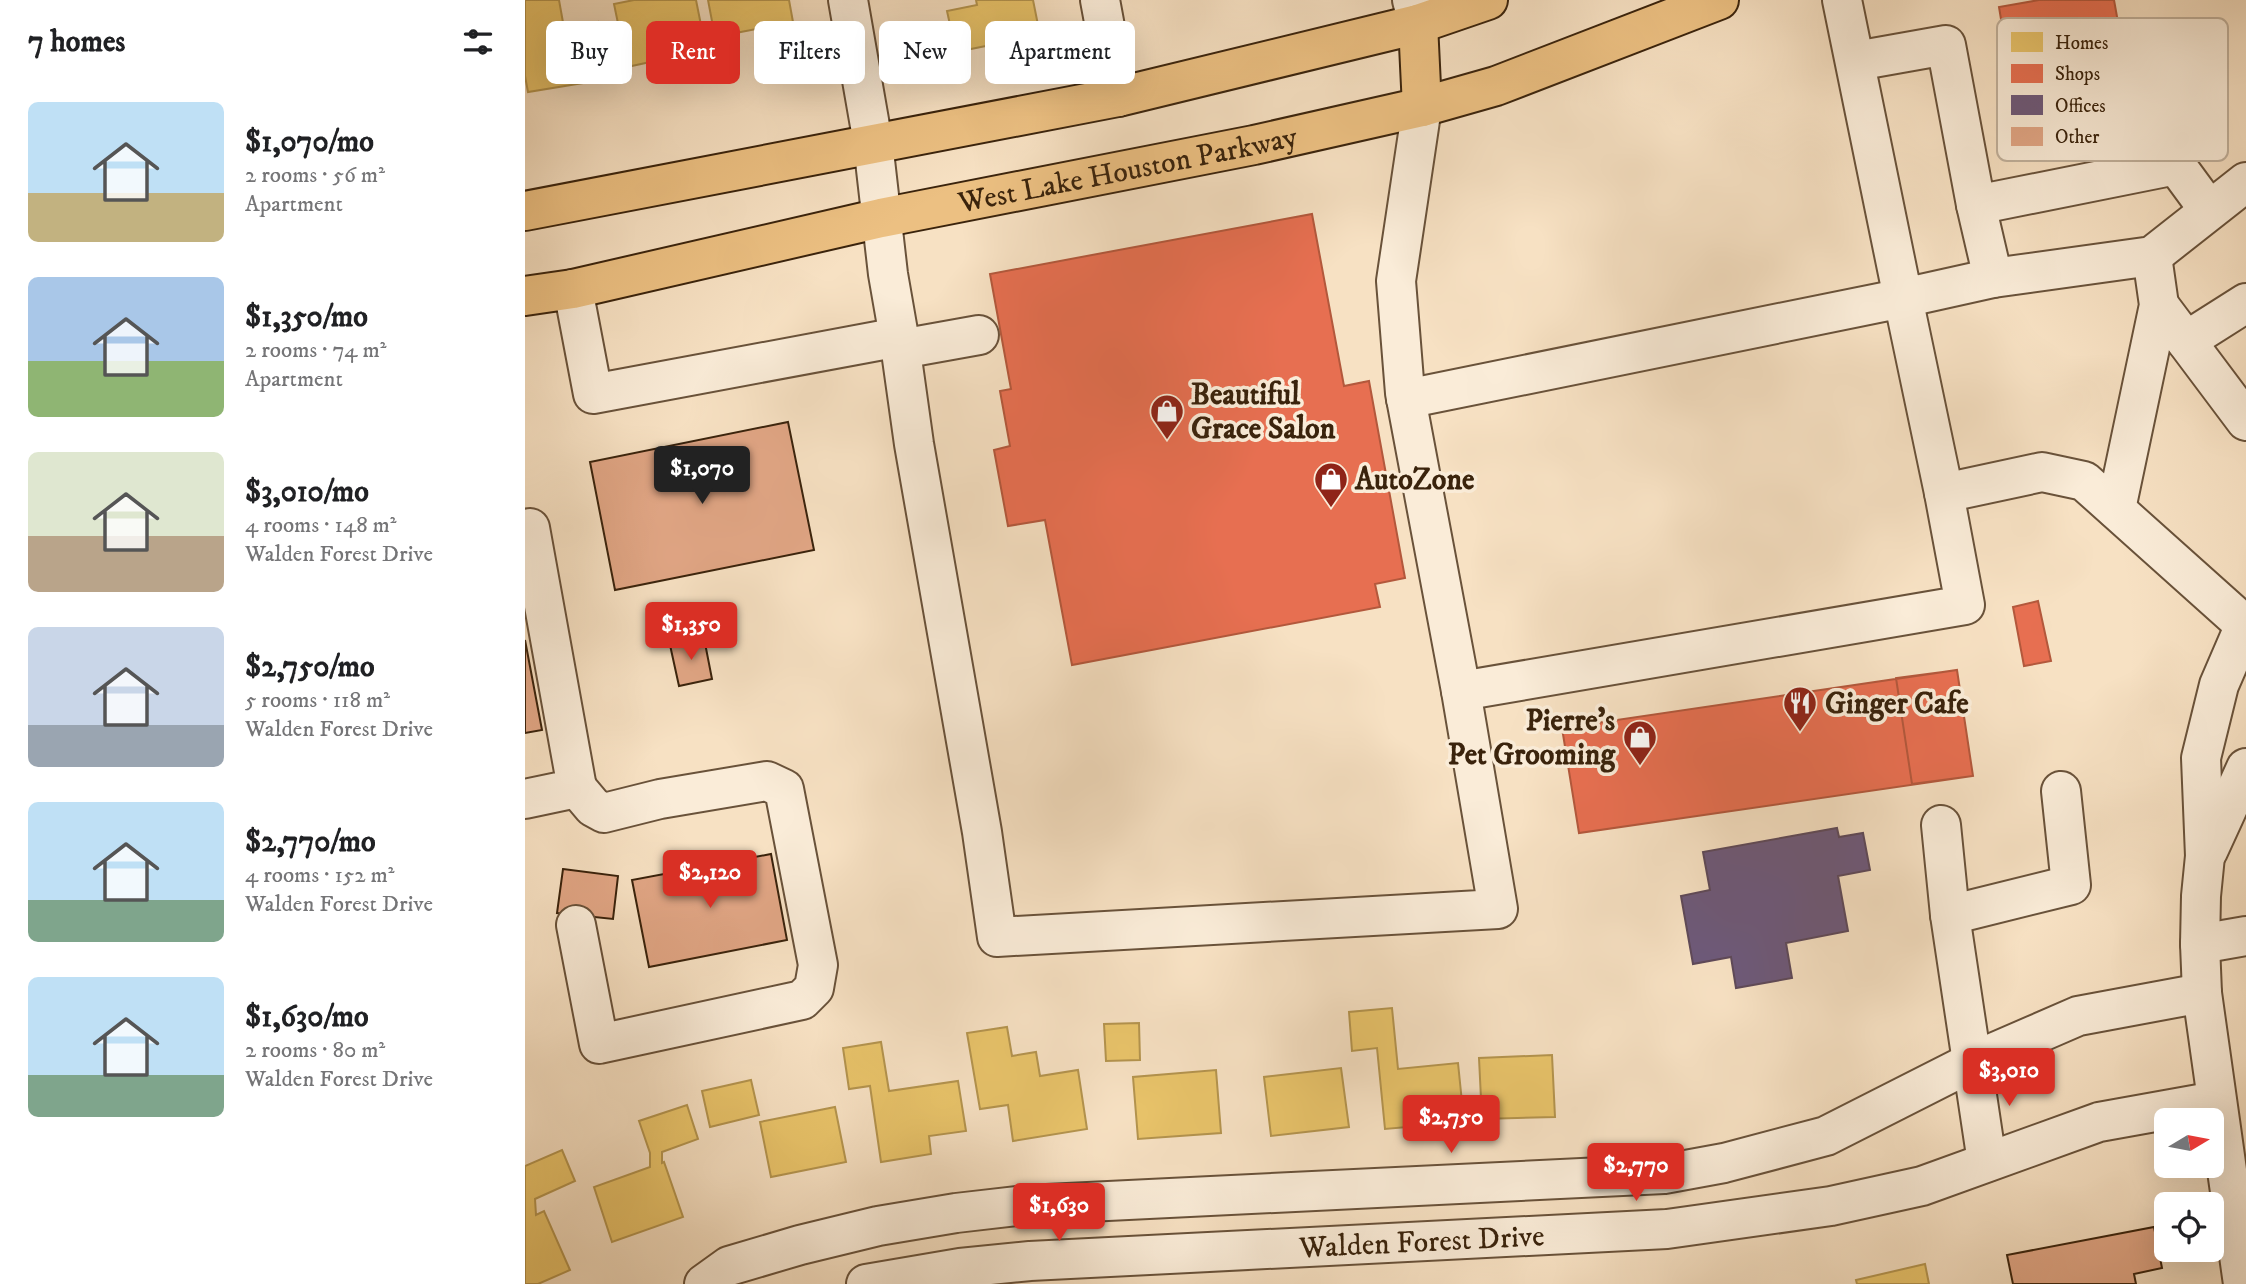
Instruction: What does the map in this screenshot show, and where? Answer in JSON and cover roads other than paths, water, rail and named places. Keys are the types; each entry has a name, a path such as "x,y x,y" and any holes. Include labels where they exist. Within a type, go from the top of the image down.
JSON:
{"main road":[{"path":"525,211 1118,97 1415,12 1488,0"},
{"name":"West Lake Houston Parkway","path":"525,296 573,289 881,218 1254,145 1422,107 1496,86 1719,0"},
{"path":"1415,12 1422,107"}],"street":[{"path":"848,0 873,143 888,274 914,444 982,832 997,937 1498,909 1461,691 1406,399 1396,281 1422,107"},
{"path":"1100,0 1118,97"},
{"path":"1461,691 1965,605 1842,0"},
{"path":"1856,61 1947,45 1976,205 1993,278"},
{"path":"1976,205 2176,164 2209,210"},
{"path":"1406,399 1993,278 2152,256 2246,182"},
{"path":"2116,509 2159,305 2152,256"},
{"path":"573,289 593,394 900,343 979,335"},
{"path":"2186,341 2246,303"},
{"path":"2159,305 2246,421"},
{"path":"1944,493 2042,472 2084,481 2246,627 2218,685 2201,758 2206,856 2201,896 2200,944 2202,993 2243,1284"},
{"path":"527,519 577,788 593,807 604,813 660,799 767,780 784,789 818,965 814,988 802,1000 599,1044 576,925"},
{"path":"2206,856 2245,765"},
{"path":"525,799 577,788"},
{"path":"1951,915 2071,885 2061,791"},
{"path":"1941,825 1951,915 1987,1162"},
{"path":"2200,944 2246,936"},
{"name":"Walden Forest Drive","path":"704,1284 729,1266 800,1245 891,1224 956,1213 1027,1205 1664,1174 1724,1163 1826,1136 1972,1062 2078,1016 2202,993"},
{"name":"Walden Forest Drive","path":"866,1284 960,1268 1031,1272 1667,1229 1844,1203 1921,1186 2099,1122 2216,1101"},
{"path":"1664,1174 1667,1229"},
{"path":"1027,1205 1031,1272"}],"place":[{"name":"Beautiful Grace Salon","path":"1167,441"},
{"name":"AutoZone","path":"1331,509"},
{"name":"Ginger Cafe","path":"1800,733"},
{"name":"Pierre’s Pet Grooming","path":"1640,767"}]}
